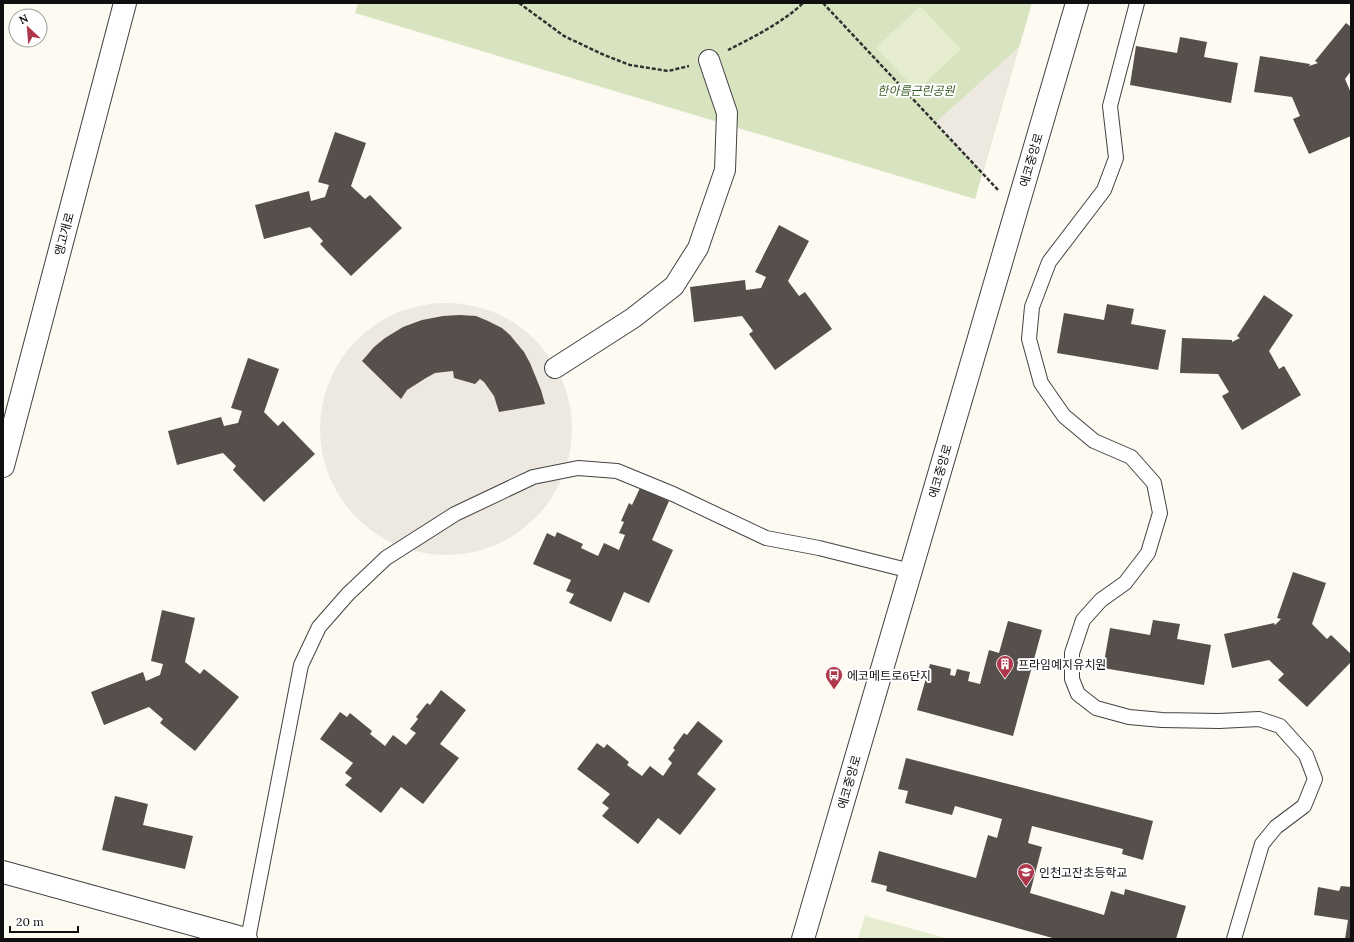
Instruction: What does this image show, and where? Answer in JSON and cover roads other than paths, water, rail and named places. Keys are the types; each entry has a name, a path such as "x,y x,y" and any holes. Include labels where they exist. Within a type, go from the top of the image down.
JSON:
{"street":[{"name":"앵고개로","path":"3,466 125,3"},
{"name":"에코중앙로","path":"803,939 1077,3"},
{"path":"555,368 633,318 674,286 698,248 725,170 727,113 709,60"},
{"path":"3,872 247,939"}],"lane":[{"path":"1137,3 1110,106 1116,158 1104,190 1049,262 1032,307 1029,339 1041,382 1064,416 1094,441 1131,457 1154,483 1160,512 1148,553 1125,583 1101,600 1083,620 1072,652 1072,679 1078,694 1096,708 1129,717 1162,720 1220,721 1259,719 1280,726 1306,755 1315,779 1304,806 1276,827 1262,844 1234,939"},
{"path":"247,939 301,665 319,628 348,594 386,558 455,514 533,477 578,468 617,471 673,494 766,538 819,548 911,571"}],"place":[{"name":"프라임예지유치원","path":"1005,679"},
{"name":"에코메트로6단지","path":"834,690"},
{"name":"인천고잔초등학교","path":"1026,887"}],"park label":[{"name":"한아름근린공원","path":"916,90"}]}
